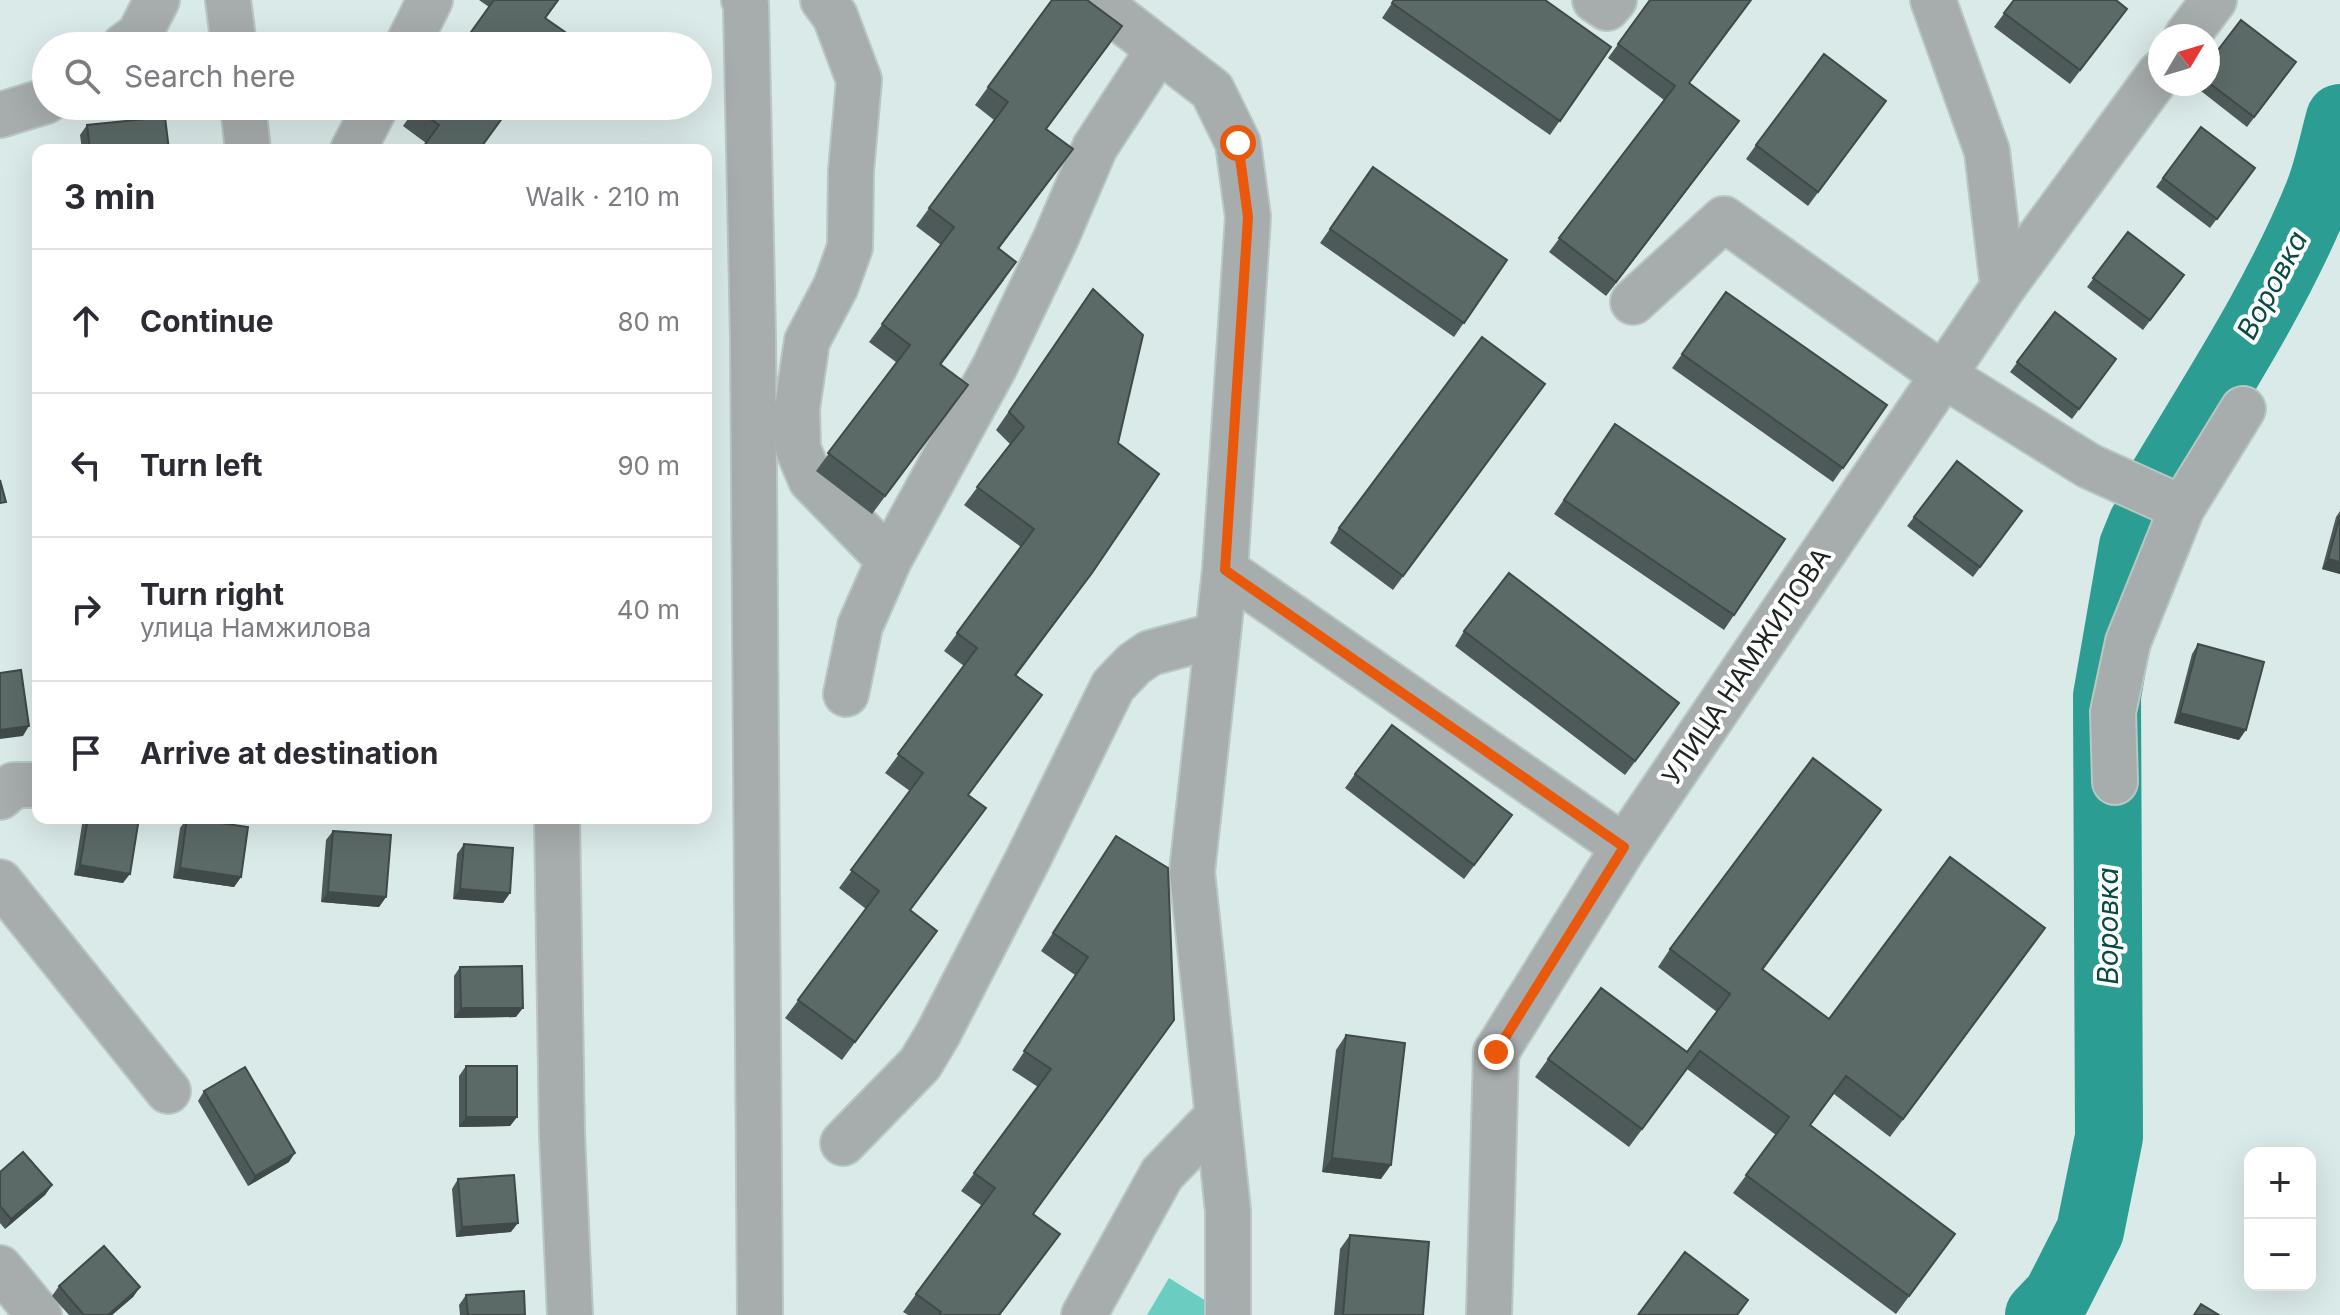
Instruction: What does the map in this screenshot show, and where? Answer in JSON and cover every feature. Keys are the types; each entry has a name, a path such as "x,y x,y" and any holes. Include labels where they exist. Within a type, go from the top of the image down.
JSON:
{"street":[{"path":"141,32 157,0"},
{"path":"228,0 232,32"},
{"path":"414,32 430,0"},
{"path":"744,0 753,368 760,1315"},
{"path":"1095,0 1212,90 1238,143 1248,217 1225,570 1192,872 1228,1211 1228,1315"},
{"path":"1595,0 1607,8 1614,0"},
{"path":"1933,0 1987,151 2003,287"},
{"path":"2196,24 2214,0"},
{"path":"838,5 859,80 851,171 850,247 836,286 807,341 797,408 798,449 811,480 889,560"},
{"path":"846,694 860,626 889,560 995,366 1095,147 1159,49"},
{"name":"УЛИЦА НАМЖИЛОВА","path":"1489,1315 1496,1052 1624,847 1943,375 2003,287 2148,89"},
{"path":"0,115 32,105"},
{"path":"245,120 247,144"},
{"path":"356,144 369,120"},
{"path":"1633,302 1724,219 1943,375 2089,466 2182,508"},
{"path":"2115,782 2113,712 2128,642 2182,508 2243,409"},
{"path":"1225,570 1624,847"},
{"path":"843,1143 920,1064 932,1044 1113,686 1134,664 1150,653 1218,635"},
{"path":"0,797 14,785 32,785"},
{"path":"557,824 562,1134 570,1315"},
{"path":"0,882 168,1091"},
{"path":"1084,1315 1162,1174 1218,1116"},
{"path":"0,1268 39,1315"}],"shaded area":[{"path":"1169,1278 1219,1309 1216,1315 1147,1315"}],"building":[{"path":"494,0 558,0 545,18 565,32 471,32"},
{"path":"1052,0 1087,0 1122,26 1046,129 1073,149 998,248 1016,262 940,364 968,385 885,496 828,453 910,345 882,324 954,227 929,208 1008,102 988,87"},
{"path":"1394,0 1545,0 1611,47 1560,121 1392,3"},
{"path":"1650,0 1751,0 1689,83 1739,121 1616,282 1559,238 1675,86 1618,44"},
{"path":"2014,0 2116,0 2127,9 2080,70 2004,13"},
{"path":"2241,20 2296,62 2254,117 2220,91 2220,47"},
{"path":"1824,54 1886,101 1818,192 1756,145"},
{"path":"165,120 168,144 89,144 87,125"},
{"path":"432,120 501,120 483,144 425,144 439,125"},
{"path":"2201,127 2255,168 2217,219 2163,178"},
{"path":"1373,167 1507,260 1464,323 1330,229"},
{"path":"2128,232 2184,275 2150,320 2093,278"},
{"path":"1093,289 1143,335 1118,443 1159,474 1092,573 1015,675 1042,695 968,795 986,808 910,910 937,931 855,1042 798,1000 879,891 851,870 923,773 898,754 977,648 957,633 1034,529 977,487 1024,427 1009,412"},
{"path":"1726,292 1887,405 1843,468 1682,354"},
{"path":"2055,312 2116,359 2079,409 2017,362"},
{"path":"1482,337 1545,384 1403,576 1339,528"},
{"path":"1615,424 1785,539 1734,615 1564,500"},
{"path":"1957,461 2022,511 1980,567 1914,517"},
{"path":"0,480 6,502 0,503"},
{"path":"2340,516 2340,562 2328,559"},
{"path":"1509,573 1679,703 1635,761 1464,631"},
{"path":"2198,644 2264,662 2246,730 2180,713"},
{"path":"21,670 29,726 0,730 0,673"},
{"path":"1392,725 1512,815 1474,865 1355,774"},
{"path":"1813,758 1881,810 1762,969 1829,1019 1950,857 2045,928 1903,1119 1846,1076 1810,1125 1955,1234 1909,1296 1746,1175 1789,1117 1700,1051 1642,1129 1548,1059 1601,988 1687,1052 1730,994 1670,949"},
{"path":"87,824 138,824 130,874 80,865"},
{"path":"186,824 248,827 241,877 180,868"},
{"path":"333,831 391,835 386,897 328,892"},
{"path":"1116,836 1168,868 1174,1020 1033,1214 1060,1234 999,1315 939,1315 941,1312 916,1294 995,1188 974,1173 1051,1069 1024,1051 1088,957 1053,933"},
{"path":"464,844 513,848 510,893 460,889"},
{"path":"522,966 523,1008 461,1008 460,967"},
{"path":"1346,1035 1405,1043 1391,1165 1332,1158"},
{"path":"466,1066 517,1066 517,1117 466,1117"},
{"path":"245,1067 295,1153 255,1176 204,1091"},
{"path":"23,1152 52,1185 11,1219 0,1206 0,1172"},
{"path":"514,1175 518,1223 462,1227 458,1179"},
{"path":"1350,1235 1429,1242 1423,1315 1343,1315"},
{"path":"104,1246 140,1287 108,1315 84,1315 59,1286"},
{"path":"1685,1252 1748,1300 1737,1315 1638,1315"},
{"path":"524,1291 525,1315 468,1315 466,1295"},
{"path":"2201,1304 2219,1315 2194,1315"}],"waterway":[{"name":"Воровка","path":"2159,484 2284,270 2322,186 2340,118"},
{"name":"Воровка","path":"2039,1315 2057,1296 2090,1231 2109,1137 2107,696 2133,546 2142,524"}],"route":[{"path":"1238,143 1248,217 1225,570 1624,847 1496,1052"}]}
